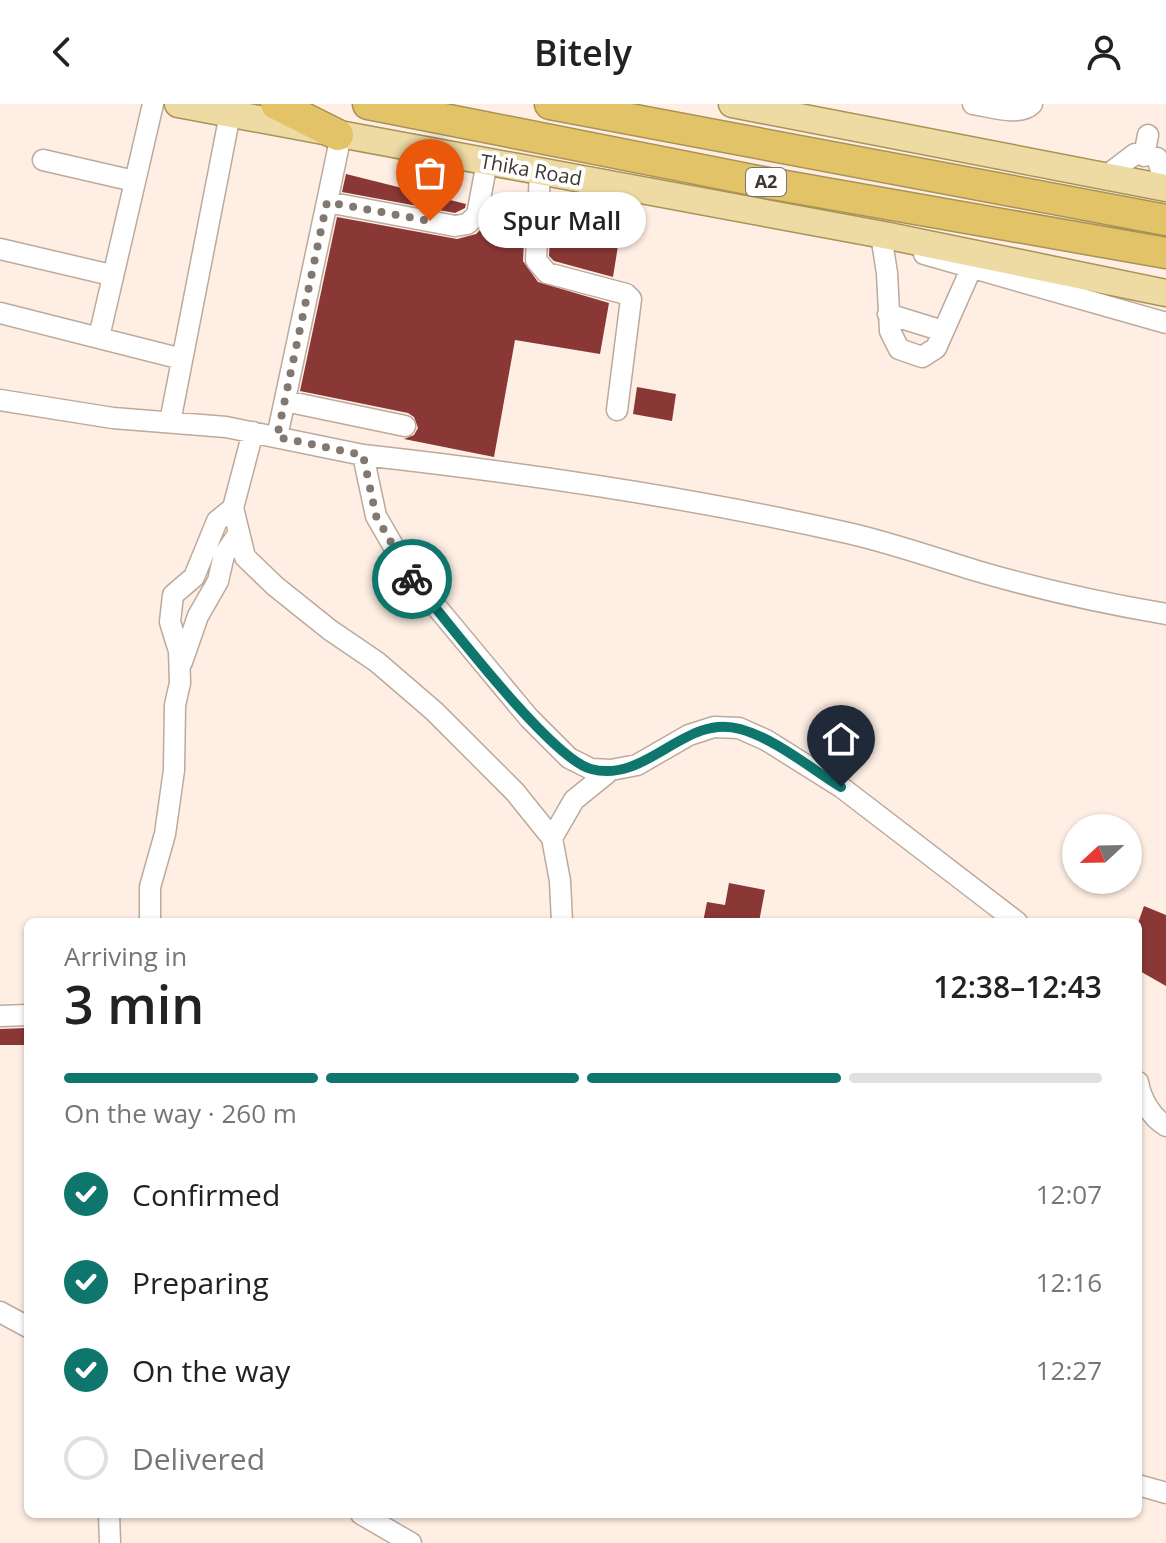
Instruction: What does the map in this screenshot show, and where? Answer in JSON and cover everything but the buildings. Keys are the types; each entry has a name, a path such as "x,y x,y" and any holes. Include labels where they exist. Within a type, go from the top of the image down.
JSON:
{"highway":[{"path":"276,104 340,135"},
{"name":"Thika Road","path":"368,104 768,183 1166,253"},
{"name":"A2","path":"550,104 1166,220"}],"main road":[{"name":"Thika Road","path":"178,104 885,235 1166,293"},
{"path":"734,104 792,109 1166,187"}],"street":[{"path":"99,337 153,104"},
{"path":"973,104 1018,110 1032,104"},
{"path":"170,422 230,114"},
{"path":"277,437 340,135"},
{"path":"1148,135 1145,156 1166,187"},
{"path":"1106,176 1145,156"},
{"path":"43,160 134,181"},
{"path":"327,202 455,226 467,224 477,215 487,162"},
{"path":"540,171 538,265 547,273 626,294 631,299 617,410"},
{"path":"971,269 929,355 910,355 899,349 893,341 888,314 885,235 919,252 971,269 1166,323"},
{"path":"0,249 111,275"},
{"path":"0,313 182,359"},
{"path":"888,314 943,331"},
{"path":"0,400 113,418 253,432 363,455 611,489 787,520 852,534 1079,597 1166,614"},
{"path":"285,401 405,426"},
{"path":"253,432 233,508 245,557 275,586 330,630 377,662 434,711 515,792 552,838 560,881 562,918"},
{"path":"363,455 376,516 410,575 529,718 569,758 591,769 611,770 637,765 689,735 714,727 739,728 766,740 841,787 1012,918"},
{"path":"150,918 150,887 165,834 174,770 179,651 170,622 173,595 194,577 217,521 233,508"},
{"path":"179,670 198,616 218,581 224,555 239,533"},
{"path":"552,838 574,800 611,770"},
{"path":"0,1016 24,1015"},
{"path":"1142,1098 1154,1120"},
{"path":"0,1312 24,1325"},
{"path":"1142,1486 1166,1493"},
{"path":"109,1518 110,1543"},
{"path":"368,1518 411,1543"}],"way so far":[{"path":"412,579 376,516 363,455 277,437 327,202 430,221"}],"place":[{"name":"Spur Mall","path":"430,221"}],"route":[{"path":"412,579 529,718 569,758 591,769 611,770 637,765 689,735 714,727 739,728 766,740 841,787"}]}
